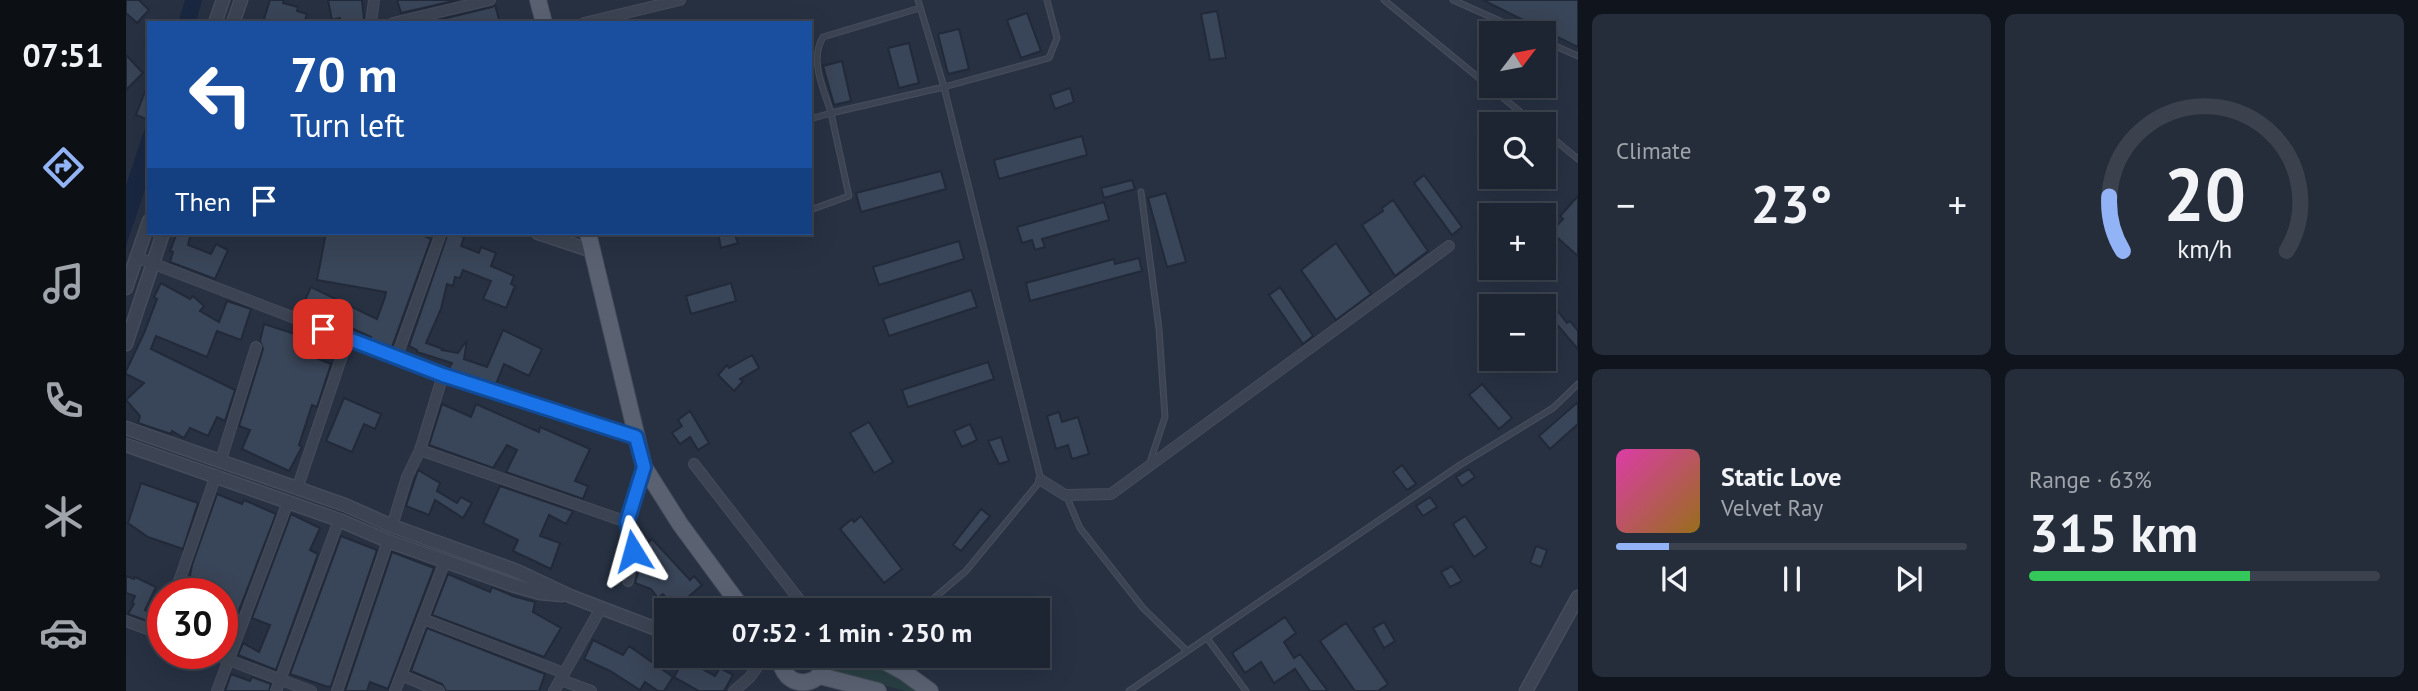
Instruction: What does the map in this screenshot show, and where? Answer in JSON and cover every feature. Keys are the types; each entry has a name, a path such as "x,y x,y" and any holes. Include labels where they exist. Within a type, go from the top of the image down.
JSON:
{"main road":[{"path":"538,0 543,21"},
{"path":"588,235 644,467 680,524 734,598"},
{"path":"782,668 791,680 803,684 878,691"},
{"path":"814,683 823,668"},
{"path":"899,668 930,691"}],"street":[{"path":"216,21 223,0"},
{"path":"234,21 241,0"},
{"path":"371,21 374,0"},
{"path":"401,21 489,0"},
{"path":"592,21 680,0"},
{"path":"126,288 147,227"},
{"path":"126,344 162,235"},
{"path":"397,356 440,235"},
{"path":"544,235 592,251"},
{"path":"1041,480 1065,495 1111,494 1449,246"},
{"path":"136,257 443,375 636,437"},
{"path":"297,489 348,338"},
{"path":"221,460 256,347"},
{"path":"392,526 407,477 420,450 443,375"},
{"path":"126,428 345,505 392,526 517,571 570,596 654,628"},
{"path":"126,444 512,585 540,593 570,596"},
{"path":"420,450 627,522"},
{"path":"694,464 798,598"},
{"path":"628,581 633,551 627,522 644,467"},
{"path":"180,578 216,475"},
{"path":"238,638 288,502"},
{"path":"276,691 339,520"},
{"path":"337,691 388,541"},
{"path":"395,691 445,561"},
{"path":"1526,691 1578,597"},
{"path":"554,691 601,608"},
{"path":"423,619 562,676 591,691"},
{"path":"126,621 147,627"},
{"path":"238,663 311,691"},
{"path":"734,691 756,668"},
{"path":"217,691 226,669"},
{"path":"401,675 439,691"}],"lane":[{"path":"918,0 944,87 1041,480 967,571 935,598"},
{"path":"812,118 944,87 1049,58 1057,38 1047,0"},
{"path":"1384,0 1520,112"},
{"path":"1452,0 1500,21"},
{"path":"812,209 849,196 831,113 816,61 817,47 823,37 920,8"},
{"path":"1556,46 1578,56"},
{"path":"1556,141 1578,159"},
{"path":"1141,192 1160,329 1165,416 1148,466"},
{"path":"1129,691 1460,465 1553,408 1578,384"},
{"path":"1065,495 1080,528 1143,608 1186,650"},
{"path":"1207,638 1246,691"}],"green space":[{"path":"820,668 892,668 923,691 905,691"}],"water":[{"path":"185,0 202,0 197,21 179,21"},
{"path":"147,122 147,184 126,246 126,185"}],"building":[{"path":"126,0 139,0 149,10 137,23 126,13"},
{"path":"270,0 284,0 283,3 298,7 297,11 307,14 305,21 264,19"},
{"path":"328,0 362,0 364,20 332,20"},
{"path":"397,0 458,0 401,13"},
{"path":"1483,0 1578,0 1578,47 1556,36 1556,21 1525,21"},
{"path":"495,5 499,21 434,21"},
{"path":"1217,11 1226,58 1210,60 1201,14"},
{"path":"1027,13 1041,51 1021,58 1007,20"},
{"path":"959,29 969,69 948,74 938,34"},
{"path":"909,43 919,83 899,88 888,48"},
{"path":"126,55 143,73 126,90"},
{"path":"842,61 851,101 834,105 823,66"},
{"path":"147,87 147,119 136,115"},
{"path":"1070,88 1074,102 1055,109 1050,95"},
{"path":"1082,136 1087,155 999,179 994,160"},
{"path":"941,171 946,189 861,212 856,193"},
{"path":"1424,175 1462,227 1452,235 1414,183"},
{"path":"1132,180 1135,189 1104,198 1101,188"},
{"path":"1166,193 1186,262 1167,267 1148,198"},
{"path":"1578,196 1578,256 1556,236 1556,227 1563,219 1560,216"},
{"path":"1393,200 1428,251 1395,276 1362,225 1383,211 1382,208"},
{"path":"1104,202 1109,220 1042,239 1045,247 1035,250 1032,240 1022,243 1017,227"},
{"path":"176,235 190,235 188,245 211,254 216,244 228,250 215,279 170,262 173,252 170,251"},
{"path":"326,235 422,235 431,239 392,347 347,326 345,329 318,319 320,316 302,307 311,287 377,319 386,292 317,280"},
{"path":"447,235 456,235 464,237 461,246 479,253 481,247 496,253 491,266 514,276 511,284 515,286 506,308 483,299 491,281 463,270 460,278 455,277 453,286 447,284 441,309 426,343 458,353 467,340 464,359 487,367 503,330 542,349 529,376 504,364 496,384 454,371 449,368 452,363 417,352 409,346"},
{"path":"718,235 735,235 738,243 721,248"},
{"path":"959,241 964,259 879,285 873,267"},
{"path":"1336,243 1371,294 1336,320 1301,270"},
{"path":"1139,258 1142,271 1030,301 1026,283 1114,259 1115,264"},
{"path":"161,283 190,299 193,296 204,306 200,311 219,322 227,301 251,309 241,340 217,331 207,357 156,336 151,349 235,390 225,421 217,417 208,436 190,428 184,438 172,431 171,434 138,423 140,416 126,400 144,383 126,374 126,371 144,333 157,299 154,297"},
{"path":"731,283 736,301 691,314 686,296"},
{"path":"1280,287 1313,336 1303,344 1269,295"},
{"path":"971,290 977,307 889,336 883,319"},
{"path":"1556,309 1567,323 1570,321 1578,331 1578,349 1556,323"},
{"path":"264,324 317,341 311,356 331,364 317,407 312,405 299,445 302,447 289,471 242,449 250,430 239,426 263,349 260,341"},
{"path":"752,355 759,368 740,379 743,381 734,391 718,375 727,365 729,368"},
{"path":"988,362 994,379 908,407 902,390"},
{"path":"1482,384 1512,418 1499,429 1469,395"},
{"path":"344,398 381,414 375,429 364,424 352,452 326,441"},
{"path":"1578,402 1578,424 1550,449 1539,436"},
{"path":"442,404 471,417 476,404 539,432 540,427 590,449 575,481 588,486 583,499 506,472 517,450 507,445 493,468 429,445"},
{"path":"690,411 709,443 698,450 690,437 680,444 672,433 682,426 678,420"},
{"path":"1059,412 1062,422 1078,417 1089,454 1072,459 1068,445 1056,449 1047,416"},
{"path":"869,422 893,462 874,473 850,433"},
{"path":"970,424 977,440 962,447 954,431"},
{"path":"1001,437 1009,461 999,464 988,441"},
{"path":"1402,465 1416,484 1407,490 1393,472"},
{"path":"1469,469 1475,477 1462,486 1456,477"},
{"path":"418,470 440,483 437,491 457,503 461,497 472,503 463,518 435,500 429,515 406,506"},
{"path":"141,483 198,503 183,549 148,537 128,523"},
{"path":"500,486 573,511 566,524 549,515 540,536 560,543 551,569 513,551 518,540 483,523"},
{"path":"217,494 242,504 244,500 276,514 238,613 238,578 190,578"},
{"path":"1430,497 1437,507 1423,516 1416,506"},
{"path":"981,509 990,516 961,551 953,545"},
{"path":"291,514 320,528 310,550 318,554 276,670 238,655 243,643 259,652 270,625 252,618"},
{"path":"861,516 902,569 884,583 840,529 852,519 854,522"},
{"path":"1465,516 1487,548 1474,557 1453,524"},
{"path":"341,536 377,550 331,686 328,687 290,674"},
{"path":"652,539 690,580 694,576 702,585 687,598 667,598 663,594 658,598 651,589 635,583 643,556 640,550"},
{"path":"1536,546 1547,550 1541,567 1530,563"},
{"path":"392,552 434,568 388,689 370,682 367,691 345,691"},
{"path":"1452,566 1462,581 1450,587 1441,572"},
{"path":"448,574 490,592 492,587 535,602 533,612 561,628 544,657 432,615"},
{"path":"126,576 147,583 147,621 128,614 135,596 126,593"},
{"path":"1285,617 1296,633 1284,642 1294,658 1300,654 1328,691 1310,691 1295,669 1274,683 1261,662 1245,673 1232,653"},
{"path":"1384,622 1395,641 1384,648 1373,628"},
{"path":"1346,623 1388,684 1378,691 1355,691 1320,641"},
{"path":"427,628 545,674 539,691 446,691 442,684 411,671"},
{"path":"593,640 623,655 629,646 654,664 654,668 660,668 673,677 664,691 658,691 645,682 640,690 584,659"},
{"path":"679,668 700,668 715,676 720,668 733,675 724,691 699,691 674,677"},
{"path":"231,674 250,681 252,677 271,684 269,691 225,691"}],"route":[{"path":"323,329 443,375 636,437 644,467 627,522 633,551"}]}
